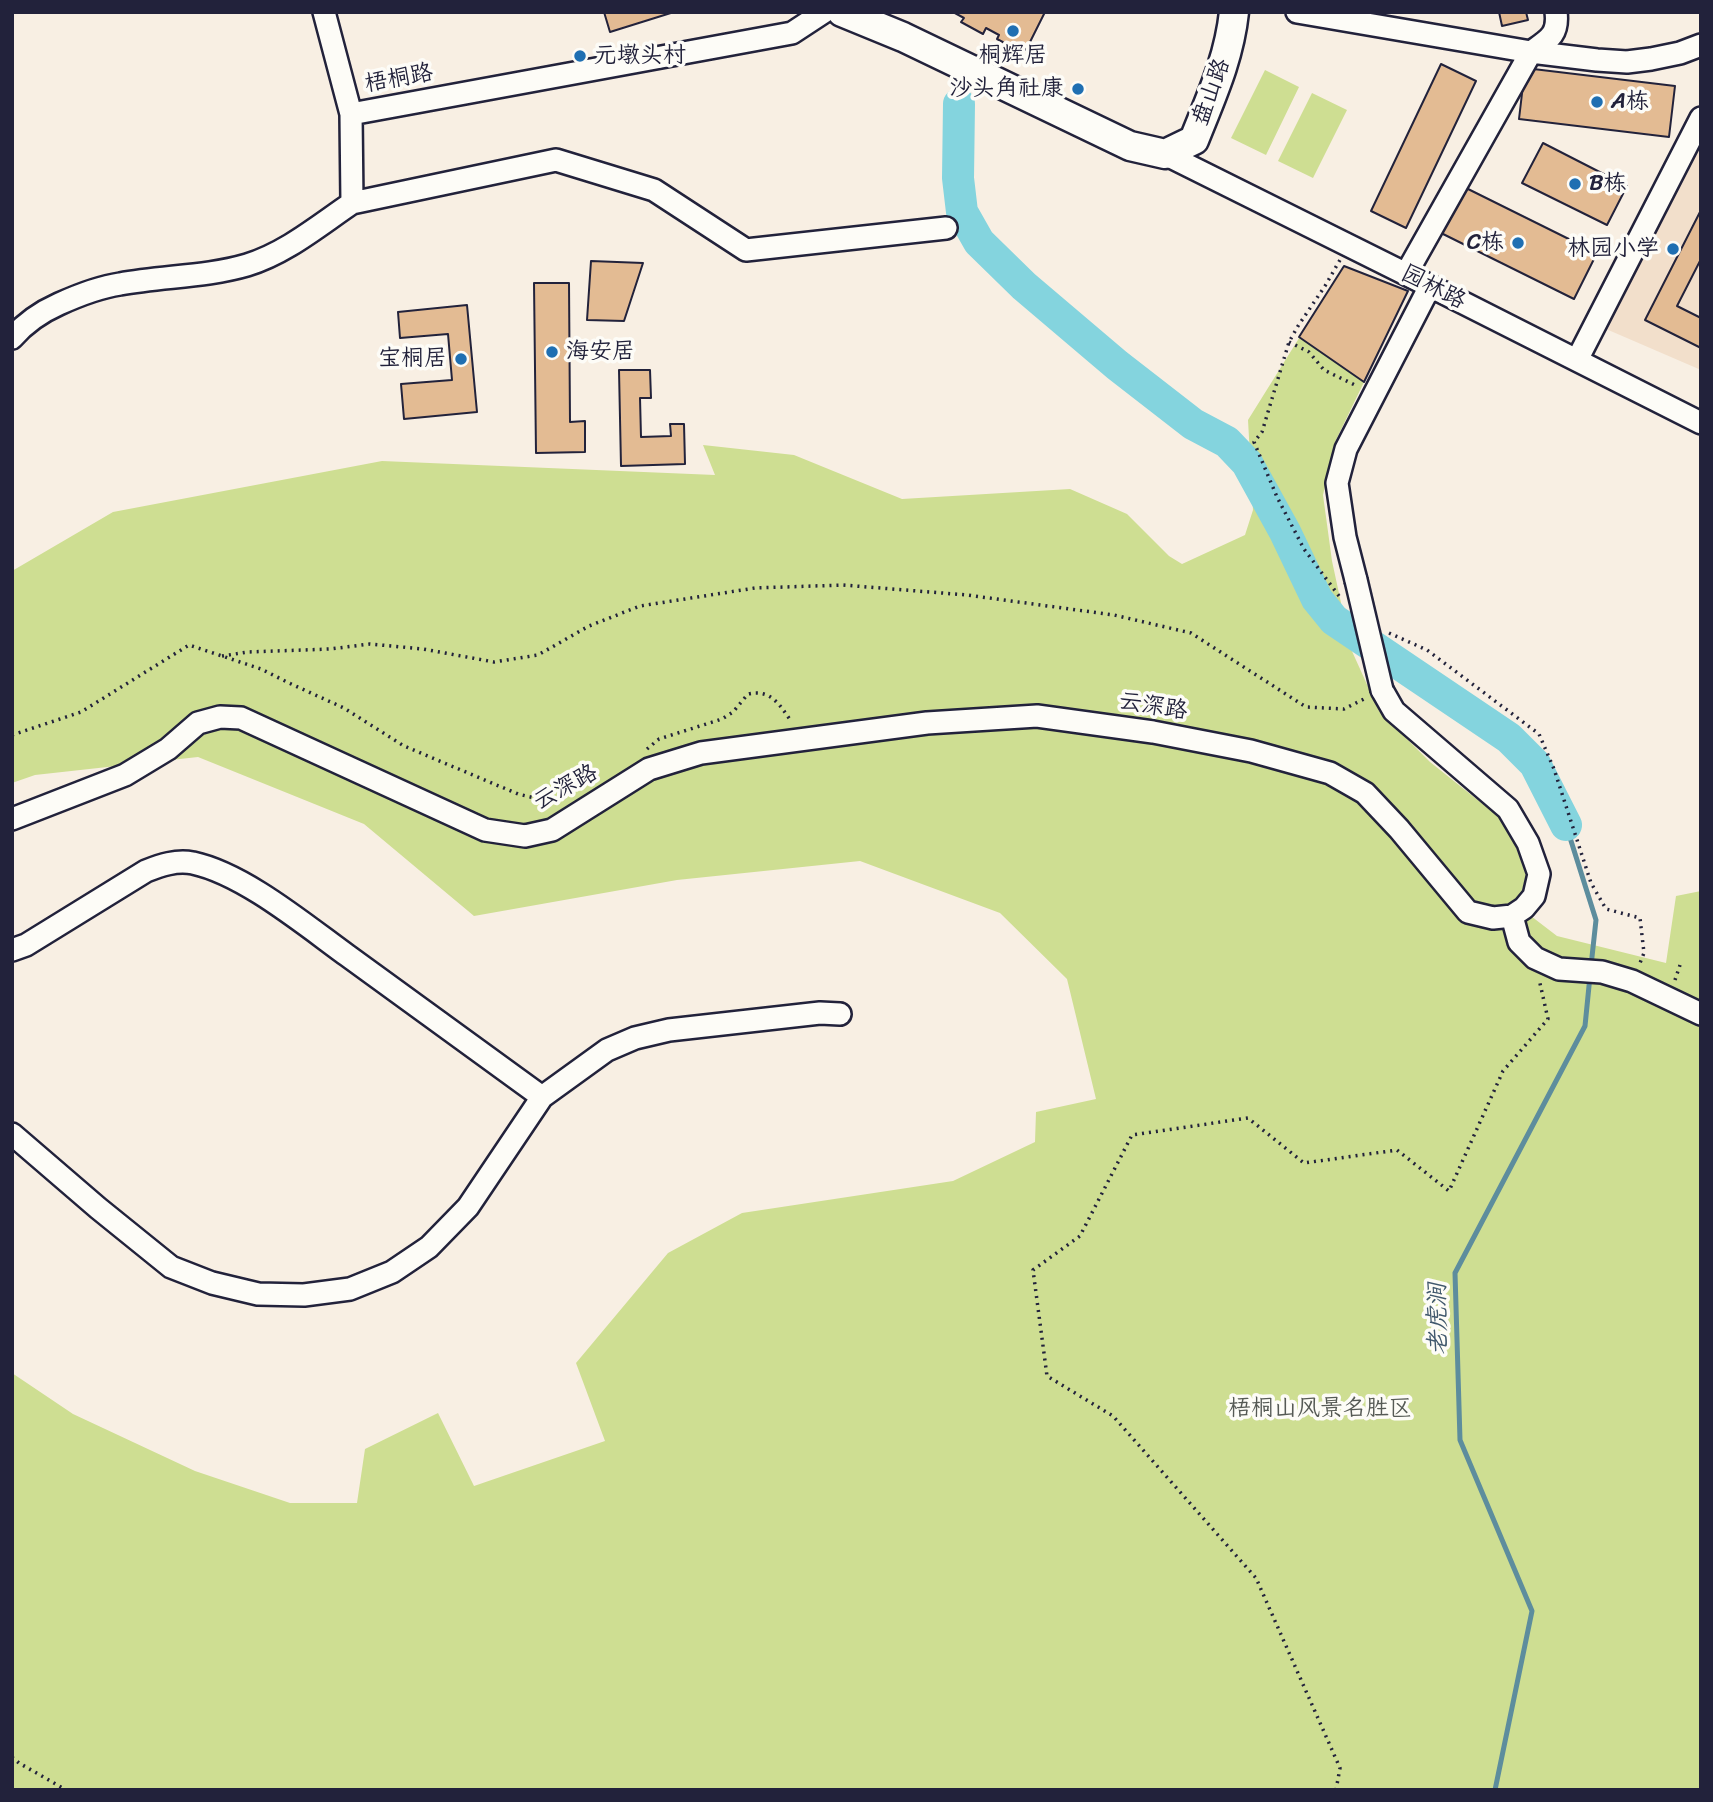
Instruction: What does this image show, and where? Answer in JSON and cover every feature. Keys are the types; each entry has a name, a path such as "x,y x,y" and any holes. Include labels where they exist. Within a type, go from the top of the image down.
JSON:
{"main road":[{"name":"园林路","path":"842,12 903,37 1130,146 1165,154"},
{"name":"园林路","path":"884,12 1137,131 1165,154"},
{"name":"盘山路","path":"1165,154 1194,140 1221,74 1231,37 1234,12"}],"street":[{"path":"324,12 351,114"},
{"name":"梧桐路","path":"352,203 351,114 792,33 824,12"},
{"path":"1297,12 1531,52 1597,60 1627,62 1680,52 1701,44"},
{"path":"1406,274 1531,52 1549,39 1557,29 1556,12"},
{"path":"1577,360 1701,118"},
{"name":"园林路","path":"1165,154 1701,423"},
{"path":"12,338 45,310 80,294 118,284 219,271 247,265 281,252 352,203 556,160 654,190 746,250 946,228"},
{"path":"1430,286 1346,449 1338,483 1345,537 1382,690 1394,711 1508,809 1528,843 1539,874 1534,896 1524,908 1512,916 1519,942 1535,958 1559,969 1602,972 1632,981 1701,1014"},
{"name":"云深路","path":"12,819 124,775 168,749 198,723 220,717 241,718 485,830 525,836 552,830 649,769 701,753 928,723 1037,716 1153,732 1251,751 1330,773 1365,793 1399,829 1468,912 1493,918 1512,916"},
{"path":"12,950 26,945 146,871 167,863 190,862 244,884 292,915 542,1097"},
{"path":"12,1134 171,1267 212,1283 258,1294 304,1295 350,1289 392,1272 429,1247 468,1207 542,1097 607,1050 635,1038 669,1030 820,1013 840,1014"}],"path":[{"path":"1346,604 1304,549 1277,497 1254,442 1262,432 1289,342 1348,245"},
{"path":"1289,342 1309,352 1324,370 1374,394"},
{"path":"222,656 370,644 423,649 494,663 538,655 589,626 640,606 755,588 843,585 980,597 1114,615 1191,633 1306,707 1344,709 1382,690"},
{"path":"1383,631 1427,650 1539,734 1554,769 1591,883 1606,909 1640,918 1644,953 1632,981"},
{"path":"12,735 81,712 190,645 261,669 344,708 404,747 518,794 539,799 567,797"},
{"path":"642,753 659,739 722,719 733,712 748,694 758,692 775,698 804,740"},
{"path":"1336,1790 1340,1768 1256,1578 1113,1416 1047,1376 1033,1270 1080,1236 1132,1135 1248,1118 1304,1163 1397,1150 1449,1191 1503,1071 1548,1019 1535,958"},
{"path":"12,1757 65,1790"}],"shaded area":[{"name":"林园小学","path":"1701,127 1701,370 1606,329 1684,169"}],"green space":[{"path":"1265,70 1299,87 1266,155 1231,138"},
{"path":"1312,93 1347,110 1313,178 1278,161"},
{"name":"梧桐山风景名胜区","path":"1344,266 1408,291 1335,442 1323,495 1332,561 1351,649 1379,711 1430,762 1499,817 1514,842 1526,875 1520,898 1527,913 1557,936 1666,963 1676,896 1701,891 1701,1790 12,1790 12,1373 73,1414 195,1471 290,1503 357,1503 365,1449 438,1413 474,1486 605,1441 576,1363 668,1253 742,1213 953,1181 1035,1142 1036,1112 1096,1099 1067,979 1000,913 860,861 677,880 474,916 364,824 198,757 35,775 12,783 12,571 113,512 382,461 715,475 703,445 794,455 902,499 1070,489 1127,514 1169,556 1182,564 1245,535 1253,510 1248,420"}],"building":[{"path":"604,12 674,12 610,32"},
{"name":"桐辉居","path":"953,12 1045,12 1026,50 1018,46 1016,49 997,39 999,35 986,28 983,34 961,22 964,18"},
{"path":"1499,12 1526,12 1528,20 1502,26"},
{"path":"1441,64 1476,81 1406,228 1371,211"},
{"name":"A栋","path":"1525,68 1675,86 1669,137 1519,119"},
{"name":"B栋","path":"1543,143 1627,186 1607,225 1522,183"},
{"name":"C栋","path":"1462,186 1597,253 1574,299 1439,232"},
{"path":"1701,210 1701,259 1677,306 1701,318 1701,348 1645,320"},
{"path":"591,261 643,263 624,321 587,320"},
{"path":"1344,266 1408,291 1364,382 1299,337"},
{"name":"海安居","path":"534,283 569,283 570,422 585,421 585,452 536,453"},
{"name":"宝桐居","path":"467,305 477,412 404,419 401,384 452,380 448,334 400,338 398,312"},
{"path":"619,370 650,370 651,398 640,398 641,437 671,436 670,424 684,424 685,464 621,466"}],"waterway":[{"path":"959,104 958,178 962,212 979,242 1024,286 1117,365 1193,424 1227,442 1247,463 1285,532 1317,599 1334,620 1509,738 1535,764 1566,825"},
{"name":"老虎涧","path":"1566,825 1596,920 1591,966"},
{"name":"老虎涧","path":"1495,1790 1532,1611 1460,1440 1455,1273 1585,1026 1590,976"}],"place":[{"name":"桐辉居","path":"1013,31"},
{"name":"元墩头村","path":"580,56"},
{"name":"沙头角社康","path":"1078,89"},
{"name":"A栋","path":"1597,102"},
{"name":"B栋","path":"1575,184"},
{"name":"C栋","path":"1518,243"},
{"name":"林园小学","path":"1673,249"},
{"name":"海安居","path":"552,352"},
{"name":"宝桐居","path":"461,359"}]}
